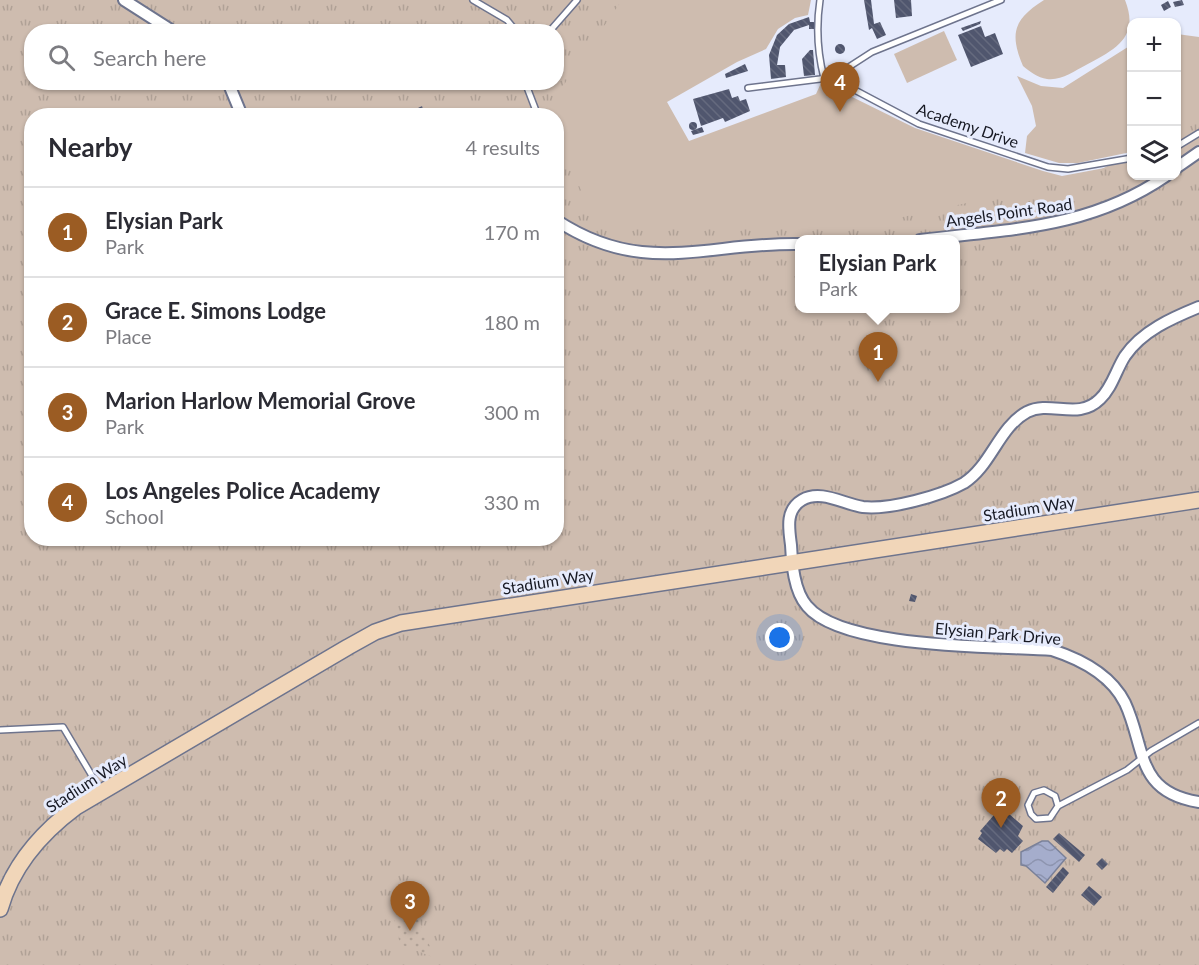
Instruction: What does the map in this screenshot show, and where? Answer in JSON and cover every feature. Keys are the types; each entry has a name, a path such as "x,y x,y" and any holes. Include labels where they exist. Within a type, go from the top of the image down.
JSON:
{"main road":[{"name":"Stadium Way","path":"0,909 13,877 39,839 56,822 102,792 348,646 392,626 430,617 1199,500"}],"street":[{"path":"124,0 162,24"},
{"path":"231,90 239,108"},
{"path":"1181,165 1199,152"},
{"name":"Angels Point Road","path":"956,235 1066,220 1103,210 1159,180"},
{"path":"564,225 608,247 651,255 795,244"},
{"path":"792,562 790,513 801,501 816,495 864,507 882,506 939,493 964,483 976,474 1017,420 1026,413 1047,408 1068,411 1091,407 1108,389 1125,356 1141,338 1171,318 1199,307"},
{"name":"Elysian Park Drive","path":"792,562 800,597 807,607 819,618 848,629 878,637 1052,650 1076,657 1099,673 1125,702 1141,758 1155,781 1179,799 1199,802"}],"lane":[{"path":"473,0 510,24"},
{"path":"488,9 492,0"},
{"path":"556,24 577,0"},
{"path":"820,0 817,31 824,78"},
{"path":"748,88 824,78 841,72 872,52 1001,0"},
{"name":"Academy Drive","path":"841,72 851,88 919,124 1048,167 1068,169 1127,159"},
{"path":"528,90 535,108"},
{"path":"1181,144 1199,133"},
{"path":"1058,806 1055,796 1044,790 1034,793 1028,805 1031,814 1041,820 1050,818 1058,806 1125,772 1141,758 1199,723"},
{"path":"0,730 63,727 102,792"}],"green space":[{"path":"0,0 622,0 564,85 564,24 24,24 24,90 560,90 548,108 24,108 24,546 564,546 564,148 595,225 880,222 1089,176 1127,155 1127,180 1181,180 1181,127 1199,116 1199,965 0,965"},
{"path":"615,0 811,0 808,15 795,18 778,29 766,49 737,62 667,102 689,141 816,94 821,83 834,81 840,91 915,128 1043,171 1062,176 1127,164 1127,179 1068,213 614,239 564,212 564,108 546,108 553,90 564,90 564,71"},
{"path":"1044,0 1125,0 1129,13 1127,33 1115,47 1072,73 1047,79 1023,66 1016,44 1020,21"},
{"path":"944,31 957,60 907,83 894,54"},
{"path":"1181,35 1199,37 1199,126 1181,137"},
{"path":"1127,48 1127,153 1078,163 1059,163 1025,153 1027,136 1036,126 1032,106 1017,76 1041,86 1063,88"},
{"path":"414,910 435,958 400,944 394,919"}],"water":[{"path":"1042,841 1048,841 1066,858 1045,883 1026,866 1021,865 1021,852"}],"building":[{"path":"864,0 871,0 874,24 880,22 886,35 877,39 872,28 869,30"},
{"path":"894,0 911,0 912,16 896,18"},
{"path":"1182,0 1184,5 1175,7 1173,2"},
{"path":"1168,1 1171,7 1164,11 1161,5"},
{"path":"809,17 810,22 814,22 814,29 809,29 809,25 794,30 780,47 777,65 785,65 786,77 771,79 769,55 777,35 789,24"},
{"path":"981,21 980,24 963,31 961,28"},
{"path":"981,26 985,37 995,33 1003,54 971,67 958,35"},
{"path":"840,44 845,49 840,54 835,49"},
{"path":"810,50 813,50 815,75 804,76 802,59"},
{"path":"745,64 748,71 726,78 725,74"},
{"path":"729,89 732,98 738,96 740,101 746,99 750,111 725,122 723,118 701,126 693,99"},
{"path":"693,122 697,126 693,130 689,126"},
{"path":"702,127 704,132 693,135 691,131"},
{"path":"911,594 917,596 915,602 909,601"},
{"path":"1001,807 1023,826 1018,836 1023,841 1012,853 1007,849 1004,852 1000,849 996,853 978,839 982,833 980,831"},
{"path":"1059,833 1085,855 1079,862 1053,839"},
{"path":"1102,858 1108,864 1102,870 1096,864"},
{"path":"1063,867 1069,873 1053,893 1046,887"},
{"path":"1089,886 1102,897 1094,906 1081,895"}],"place":[{"name":"Los Angeles Police Academy","path":"840,112"},
{"name":"Elysian Park","path":"878,382"},
{"name":"Grace E. Simons Lodge","path":"1001,828"},
{"name":"Marion Harlow Memorial Grove","path":"410,931"}]}
